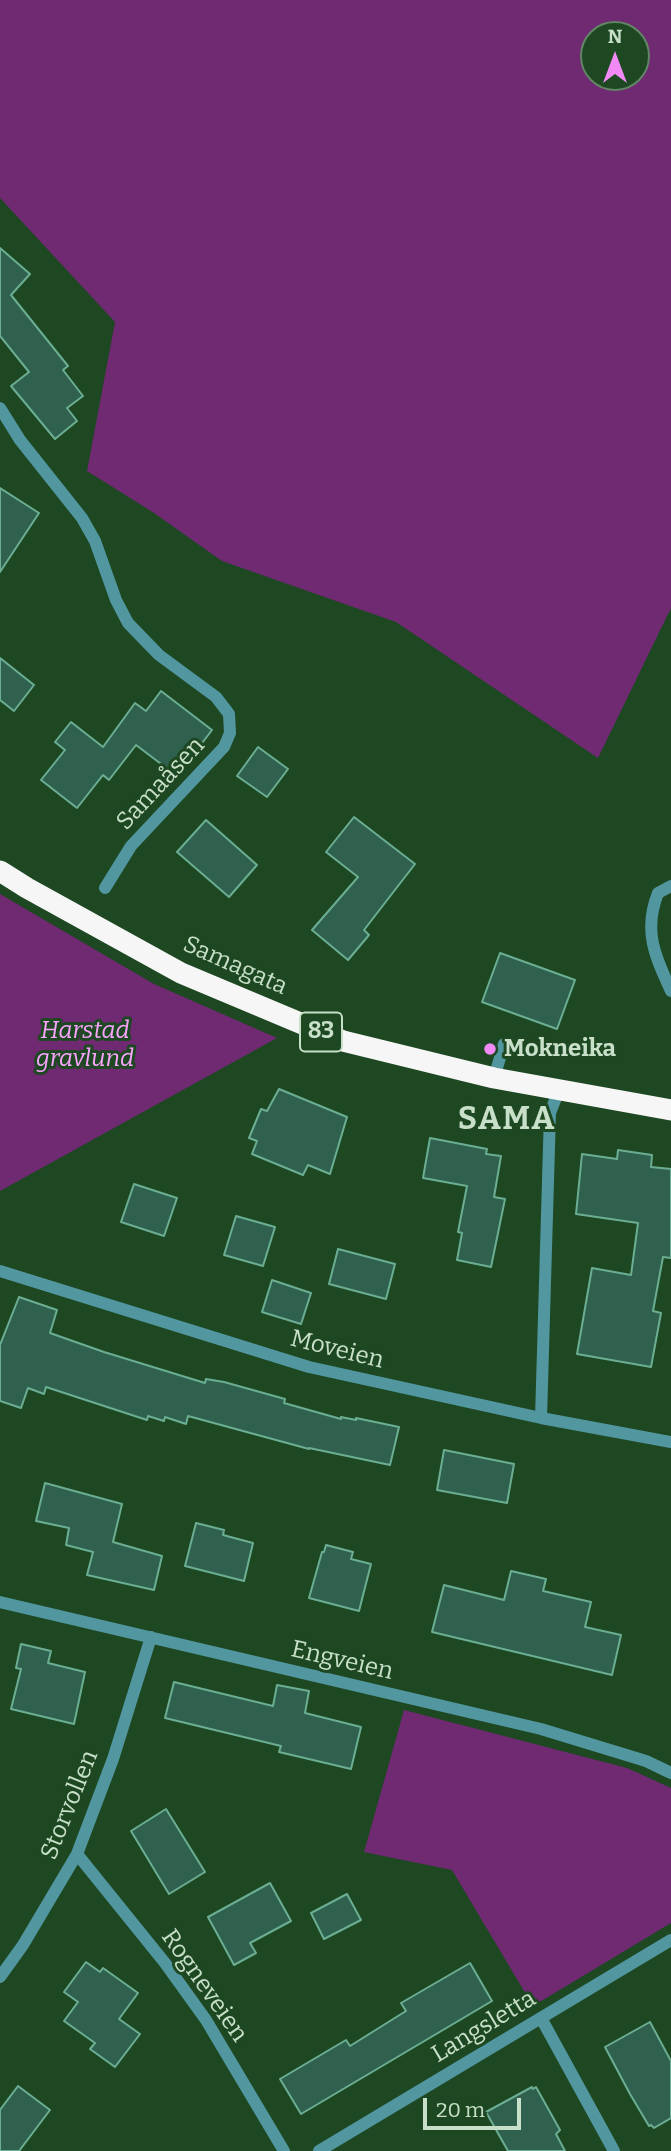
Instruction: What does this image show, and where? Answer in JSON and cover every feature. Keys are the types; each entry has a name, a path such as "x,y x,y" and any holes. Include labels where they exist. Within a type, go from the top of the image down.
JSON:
{"highway":[{"name":"Samagata","path":"0,871 181,973 343,1041 494,1078 671,1110"}],"street":[{"name":"Samaåsen","path":"0,408 20,440 82,518 95,541 116,600 128,623 159,655 216,697 229,714 230,733 224,747 131,846 105,888"},
{"path":"671,886 658,893 651,912 651,940 671,991"},
{"path":"494,1078 504,1044"},
{"path":"541,1418 550,1113 559,1090"},
{"name":"Moveien","path":"0,1271 309,1367 541,1418 671,1442"},
{"name":"Engveien","path":"0,1602 541,1729 646,1761 671,1773"},
{"name":"Storvollen","path":"0,1977 23,1945 77,1854 113,1759 151,1637"},
{"name":"Rogneveien","path":"77,1854 206,2020 284,2151"},
{"name":"Langsletta","path":"319,2151 671,1940"},
{"path":"541,2018 614,2151"}],"green space":[{"path":"0,0 671,0 671,608 598,758 396,622 222,561 154,513 87,471 115,322 0,198"},
{"name":"Harstad gravlund","path":"0,894 154,984 277,1038 0,1191"},
{"path":"404,1710 627,1768 671,1788 671,1923 533,2006 452,1870 364,1852"}],"building":[{"path":"0,248 30,274 11,295 68,366 63,370 83,396 67,408 77,421 55,439 11,386 29,372 0,336"},
{"path":"0,488 39,513 0,572"},
{"path":"0,658 34,685 14,711 0,700"},
{"path":"161,691 212,730 177,776 136,745 109,780 103,775 77,808 41,780 65,750 55,742 71,722 103,747 135,703 146,711"},
{"path":"258,747 288,769 267,797 237,776"},
{"path":"354,817 415,864 364,930 369,935 348,960 312,930 358,877 326,852"},
{"path":"206,820 257,865 229,897 177,852"},
{"path":"500,953 575,980 557,1029 482,1002"},
{"path":"279,1089 347,1117 330,1174 308,1165 303,1175 252,1154 257,1141 249,1138 261,1109 267,1111"},
{"path":"430,1138 487,1149 486,1154 501,1156 494,1197 505,1199 491,1267 457,1260 462,1233 458,1232 467,1186 423,1178"},
{"path":"618,1150 652,1155 651,1167 671,1169 671,1258 663,1257 653,1311 661,1313 651,1367 577,1354 592,1268 631,1275 638,1223 576,1214 582,1154 617,1159"},
{"path":"134,1184 177,1198 164,1236 121,1222"},
{"path":"236,1216 275,1227 263,1266 224,1255"},
{"path":"338,1249 395,1264 386,1299 329,1284"},
{"path":"272,1280 311,1293 301,1324 262,1312"},
{"path":"19,1297 57,1310 50,1333 104,1352 205,1383 206,1379 224,1382 285,1399 284,1403 341,1419 356,1418 399,1427 390,1465 309,1449 188,1416 186,1424 165,1417 164,1421 148,1416 147,1420 46,1387 44,1394 28,1388 21,1408 0,1401 0,1345"},
{"path":"444,1450 514,1464 507,1503 437,1490"},
{"path":"45,1483 122,1504 113,1542 162,1556 154,1590 87,1575 93,1552 66,1545 69,1528 36,1521"},
{"path":"196,1523 224,1530 223,1535 253,1543 244,1581 185,1566"},
{"path":"326,1545 353,1552 351,1559 371,1564 359,1611 309,1598"},
{"path":"511,1571 546,1579 543,1591 591,1602 585,1627 621,1635 612,1675 432,1632 444,1585 504,1600"},
{"path":"21,1644 51,1651 48,1663 85,1672 74,1724 11,1709 21,1669 16,1668"},
{"path":"174,1682 273,1706 277,1685 309,1691 305,1713 361,1727 351,1769 279,1752 281,1746 165,1718"},
{"path":"166,1809 205,1872 169,1894 131,1831"},
{"path":"270,1883 291,1921 250,1943 256,1953 234,1965 208,1917"},
{"path":"347,1894 361,1920 324,1939 311,1913"},
{"path":"86,1962 100,1972 103,1968 138,1993 119,2019 140,2034 115,2067 90,2049 95,2043 64,2021 78,2002 64,1992"},
{"path":"470,1963 492,2001 301,2114 280,2079 346,2040 350,2046 406,2011 401,2003"},
{"path":"650,2022 671,2061 671,2118 654,2128 649,2126 605,2047"},
{"path":"18,2086 50,2110 19,2151 0,2151 0,2110"},
{"path":"536,2087 560,2130 556,2134 565,2151 508,2151 486,2112"}],"place":[{"name":"Mokneika","path":"490,1049"}],"district":[{"name":"SAMA","path":"507,1120"}]}
